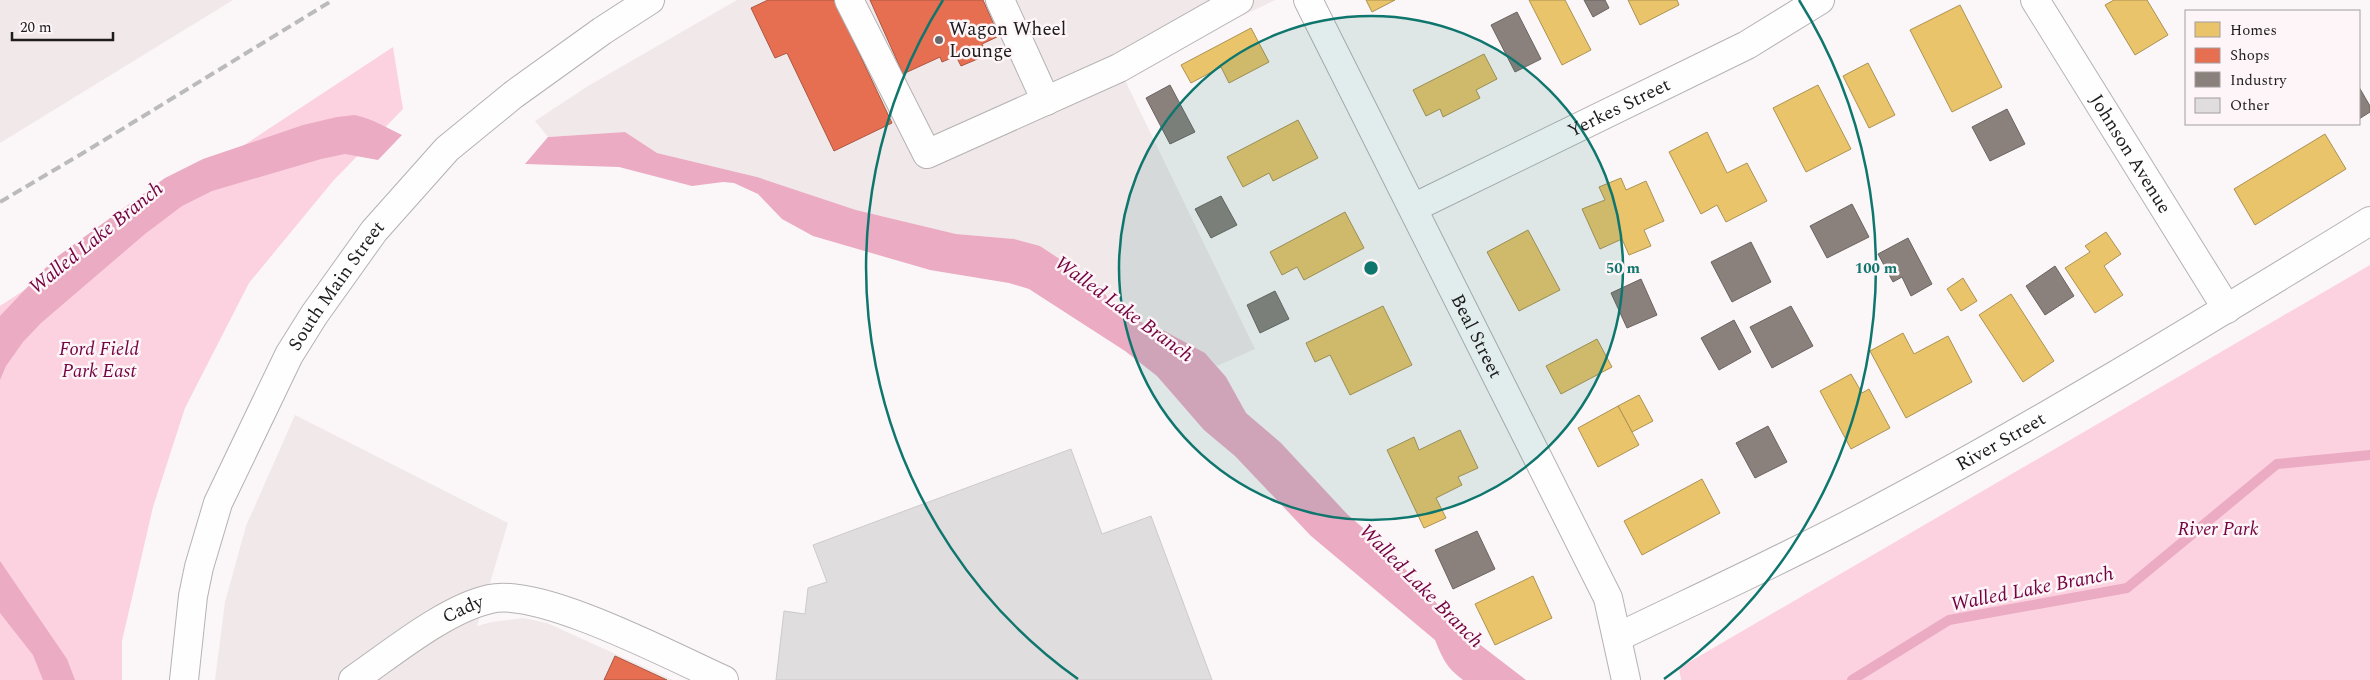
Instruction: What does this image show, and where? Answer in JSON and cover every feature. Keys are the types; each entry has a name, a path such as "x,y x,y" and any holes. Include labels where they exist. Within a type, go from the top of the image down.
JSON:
{"street":[{"name":"South Main Street","path":"184,680 193,596 199,567 218,503 288,355 314,315 374,231 447,149 513,95 650,0"},
{"path":"848,0 927,154 1119,68 1239,0"},
{"path":"1000,0 1046,101"},
{"name":"Beal Street","path":"1308,0 1608,598 1626,680"},
{"name":"Yerkes Street","path":"1413,208 1747,45 1820,0"},
{"name":"Johnson Avenue","path":"2035,0 2227,309"},
{"name":"River Street","path":"1618,637 1877,510 2012,435 2227,309 2370,221"},
{"name":"Cady","path":"352,680 446,618 489,599 519,597 544,603 589,620 724,680"}],"shaded area":[{"path":"0,0 233,0 0,143"},
{"path":"737,0 1275,0 1122,74 1255,349 1217,366 1205,353 1161,329 1121,315 1099,285 1040,246 1014,239 956,234 856,210 757,177 657,153 625,132 548,137 535,121 588,86"},
{"path":"295,415 508,523 477,626 523,618 547,623 673,680 215,680 225,602 246,526"}],"green space":[{"name":"Ford Field Park East","path":"393,47 403,109 333,181 249,283 185,408 153,507 122,641 122,680 0,680 0,306"},
{"name":"River Park","path":"2370,265 2370,680 1681,680 1679,668"}],"water":[{"path":"355,115 373,121 402,135 378,160 345,154 321,159 212,191 182,206 145,234 41,323 23,342 6,366 0,380 0,316 54,259 165,178 203,159 303,125"},
{"path":"625,132 657,153 757,177 856,210 956,234 1014,239 1040,246 1099,285 1121,315 1161,329 1205,353 1226,377 1246,413 1281,443 1347,514 1386,548 1461,630 1526,680 1463,680 1446,662 1435,640 1311,536 1235,456 1204,430 1157,376 1125,351 1029,289 1009,283 930,270 813,236 782,219 758,194 734,183 723,182 692,186 619,167 525,164 548,137"},
{"path":"0,561 67,659 75,680 43,680 33,655 0,613"}],"building: Homes":[{"path":"1366,0 1395,0 1372,12"},
{"path":"1529,0 1565,0 1591,50 1562,65"},
{"path":"1628,0 1677,0 1679,5 1640,25"},
{"path":"2114,0 2147,0 2168,35 2135,55 2105,5"},
{"path":"1960,5 2002,87 1952,112 1910,30"},
{"path":"1251,28 1269,62 1229,83 1221,67 1191,83 1181,65"},
{"path":"1484,54 1497,79 1476,90 1480,98 1443,117 1440,109 1426,116 1413,90"},
{"path":"1868,63 1895,115 1869,128 1843,76"},
{"path":"1818,85 1851,149 1806,172 1773,108"},
{"path":"1298,120 1318,158 1273,181 1269,173 1243,187 1227,157"},
{"path":"1707,132 1727,173 1747,163 1767,201 1726,222 1717,205 1701,214 1669,152"},
{"path":"2325,134 2346,169 2255,225 2234,189"},
{"path":"1621,178 1626,190 1646,181 1664,221 1644,230 1651,246 1629,255 1622,239 1600,249 1582,209 1605,200 1599,187"},
{"path":"1345,212 1364,248 1304,280 1297,267 1282,275 1270,252"},
{"path":"1528,230 1560,290 1519,311 1487,252"},
{"path":"2106,232 2121,254 2104,266 2123,295 2095,313 2065,268 2090,252 2085,246"},
{"path":"1963,278 1977,301 1961,311 1947,289"},
{"path":"2011,294 2054,361 2023,382 1979,315"},
{"path":"1383,306 1412,365 1350,395 1330,355 1315,362 1306,343"},
{"path":"1903,333 1914,354 1948,336 1972,382 1906,418 1870,351"},
{"path":"1597,339 1612,367 1561,394 1546,366"},
{"path":"1851,374 1862,393 1869,389 1890,428 1851,449 1820,391"},
{"path":"1639,395 1653,421 1632,432 1618,406"},
{"path":"1618,406 1639,445 1598,467 1578,428"},
{"path":"1460,430 1478,468 1458,477 1462,485 1436,498 1446,518 1424,528 1387,450 1414,437 1419,450"},
{"path":"1702,479 1720,513 1642,555 1624,521"},
{"path":"1533,576 1552,618 1495,645 1475,604"}],"building: Shops":[{"path":"768,0 834,0 892,123 834,151 787,53 775,58 751,8"},
{"name":"Wagon Wheel Lounge","path":"870,0 983,0 999,36 982,44 987,55 961,66 956,56 942,62 940,57 903,74"},
{"path":"615,656 667,680 604,680"}],"building: Industry":[{"path":"1584,0 1605,0 1609,8 1593,17"},
{"path":"1517,12 1541,59 1515,72 1491,25"},
{"path":"1170,85 1195,132 1170,144 1146,98"},
{"path":"2360,89 2370,106 2370,112 2360,118"},
{"path":"2007,109 2025,144 1990,161 1972,127"},
{"path":"1221,196 1237,225 1211,238 1195,209"},
{"path":"1852,204 1869,237 1827,258 1810,226"},
{"path":"1908,238 1932,284 1911,296 1902,277 1893,282 1878,254"},
{"path":"1751,242 1771,282 1732,302 1711,262"},
{"path":"2055,266 2074,296 2045,315 2026,286"},
{"path":"1641,279 1657,315 1627,328 1611,293"},
{"path":"1275,291 1289,319 1260,333 1247,305"},
{"path":"1791,306 1813,346 1772,368 1750,327"},
{"path":"1734,320 1751,352 1719,370 1701,338"},
{"path":"1768,426 1787,462 1755,478 1736,443"},
{"path":"1477,531 1495,569 1453,589 1435,550"}],"building: Other":[{"path":"1071,449 1102,534 1151,516 1212,680 776,680 784,611 805,614 808,588 827,582 813,545"}],"waterway":[{"name":"Walled Lake Branch","path":"1852,680 1949,620 2127,588 2277,464 2370,455"}],"railway":[{"path":"0,202 333,0"}],"place":[{"name":"Wagon Wheel Lounge","path":"939,40"}]}
